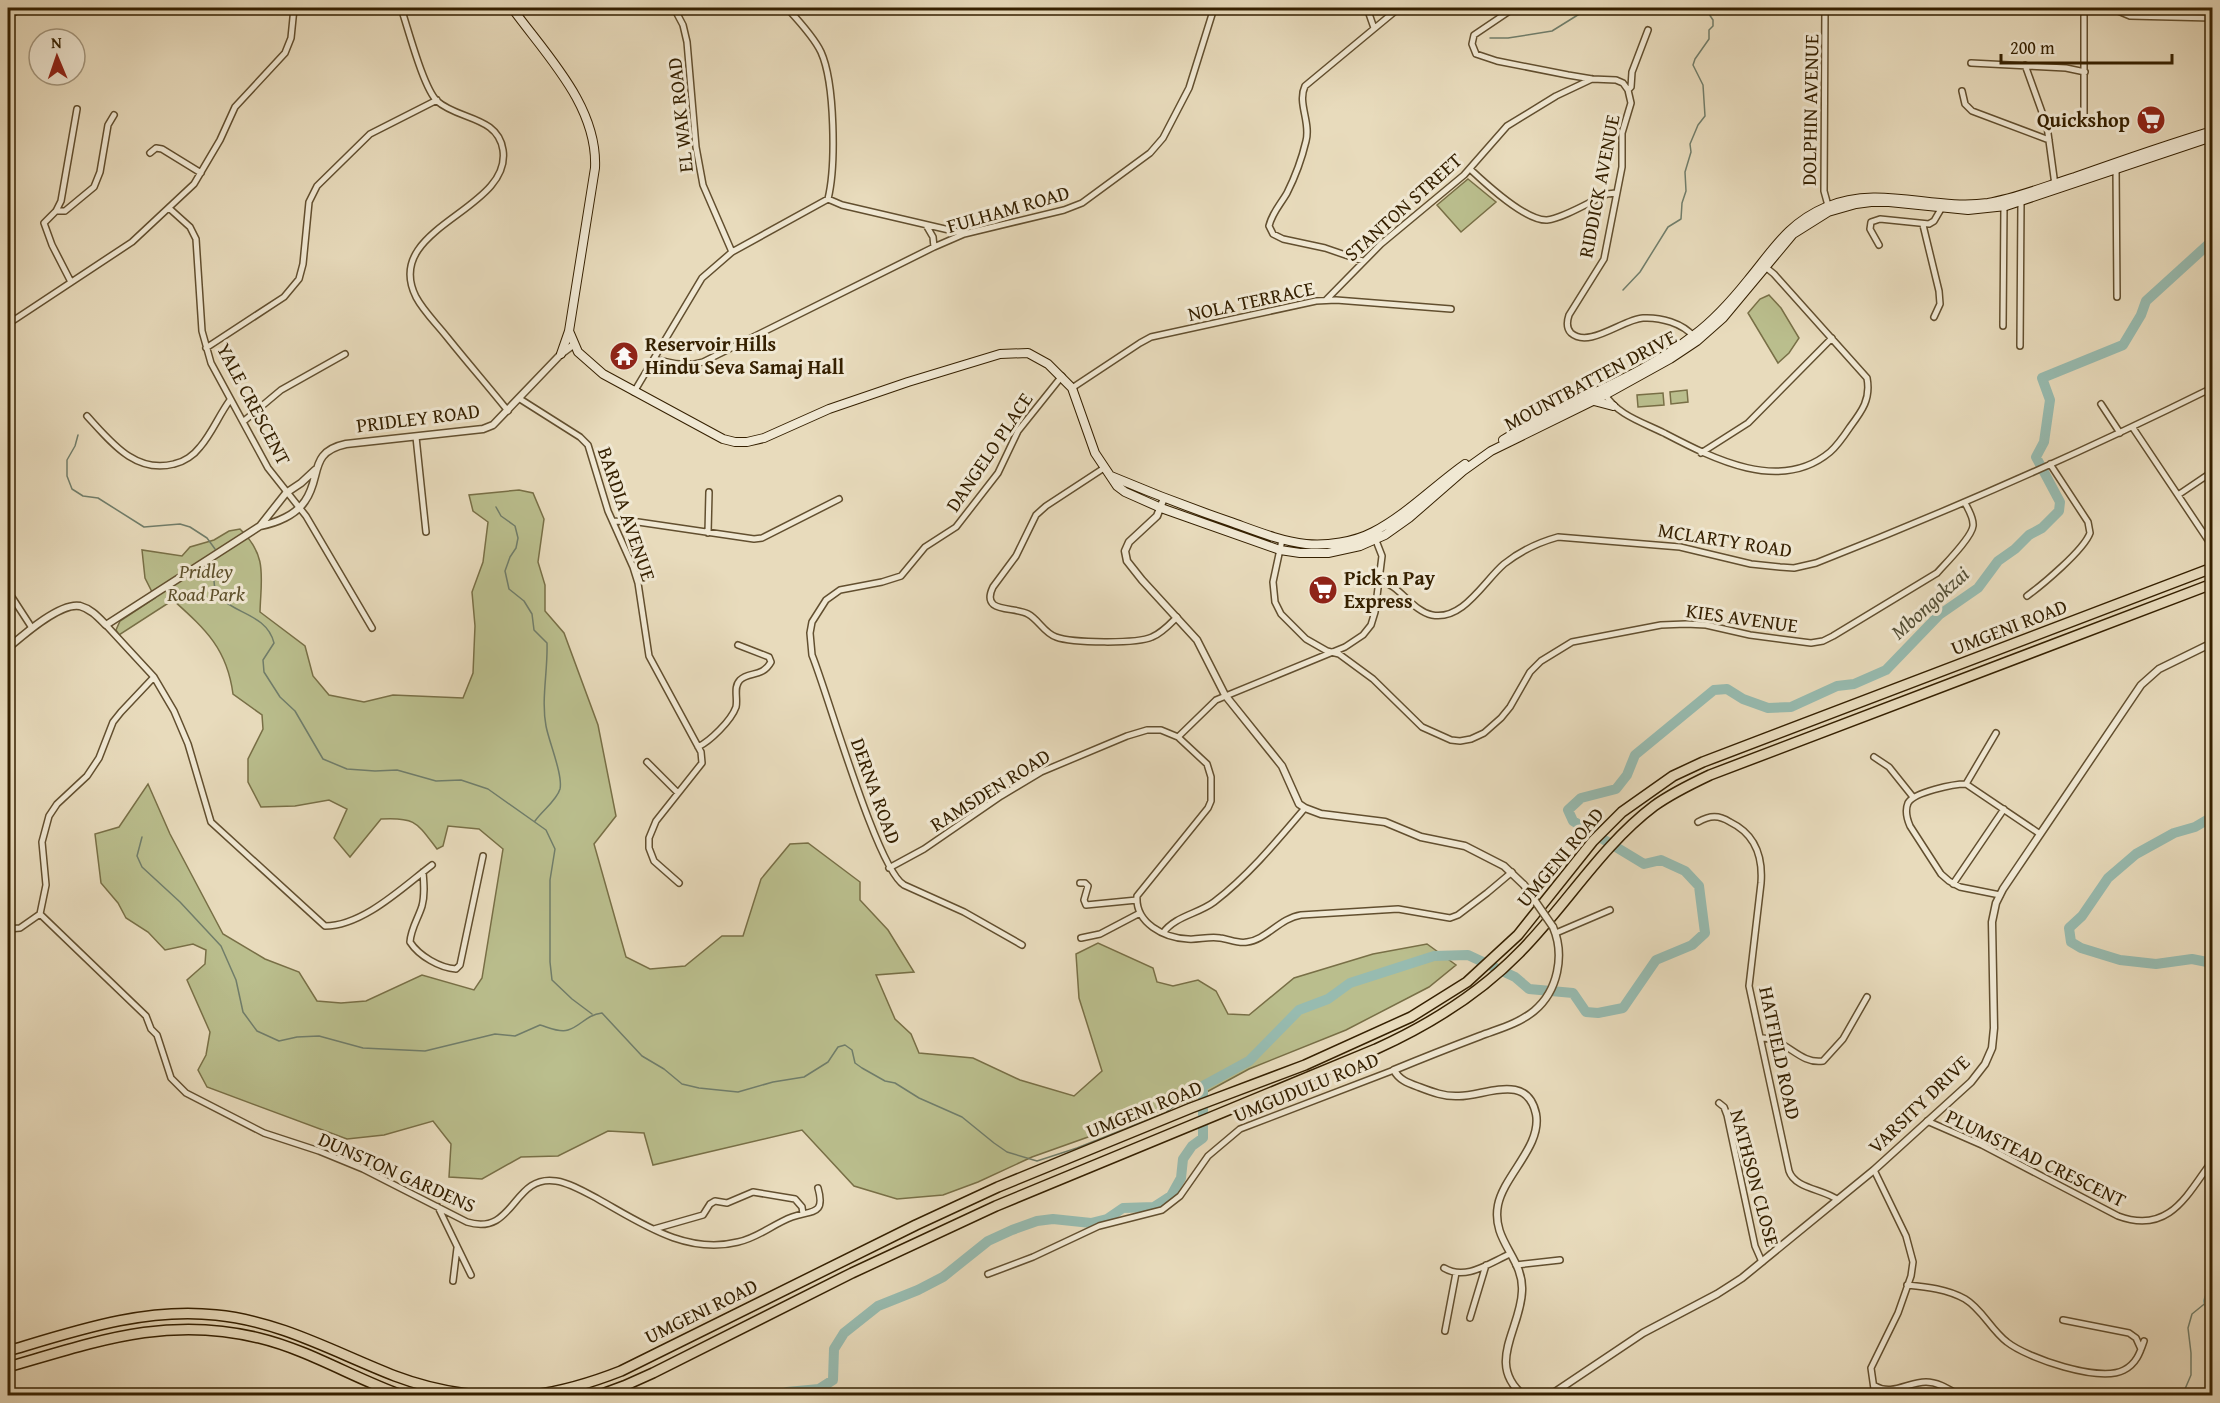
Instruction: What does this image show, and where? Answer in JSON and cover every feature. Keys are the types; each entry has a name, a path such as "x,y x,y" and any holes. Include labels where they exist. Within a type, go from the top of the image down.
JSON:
{"highway":[{"name":"UMGENI ROAD","path":"8,1351 110,1322 154,1315 187,1313 216,1315 276,1326 397,1376 429,1386 490,1395 533,1395 562,1390 621,1371 916,1225 998,1187 1191,1108 1305,1065 1411,1017 1443,999 1478,972 1518,935 1601,832 1644,794 1673,776 1703,762 2212,567"},
{"name":"UMGENI ROAD","path":"597,1395 624,1386 843,1277 996,1206 1398,1039 1437,1018 1492,978 1518,955 1612,844 1635,821 1668,796 1710,775 2212,584"},
{"path":"8,1367 143,1331 195,1328 260,1338 381,1388 404,1395"}],"main road":[{"path":"8,14 21,8"},
{"name":"MOUNTBATTEN DRIVE","path":"512,8 573,92 587,120 594,142 594,176 569,331 573,345 578,352 603,374 723,439 747,442 764,438 867,395 1000,354 1028,353 1048,364 1072,388 1095,453 1110,476 1125,492 1161,508 1280,550 1300,553 1360,546 1478,455 1511,435 1653,370 1730,312 1763,266 1793,234 1829,209 1863,196 1964,204 1986,203 2056,186"},
{"name":"MOUNTBATTEN DRIVE","path":"1829,209 1871,202 1968,210 2004,206 2212,131"},
{"name":"MOUNTBATTEN DRIVE","path":"2153,153 2212,137"},
{"path":"561,354 569,331"},
{"name":"MOUNTBATTEN DRIVE","path":"1374,536 1409,518 1463,471 1491,452 1594,401 1604,392"},
{"path":"1594,401 1613,406"},
{"name":"MOUNTBATTEN DRIVE","path":"1110,476 1282,540 1328,548"}],"street":[{"path":"8,324 132,242 194,184 220,140 235,107 285,53 291,38 294,8"},
{"path":"401,8 422,70 437,100 453,111 484,122 500,137 504,158 495,183 434,232 418,250 410,268 412,286 424,308 508,411"},
{"name":"EL WAK ROAD","path":"674,8 683,25 687,42 696,147 703,185 732,252"},
{"path":"787,8 820,51 826,71 832,110 832,174 828,199"},
{"name":"FULHAM ROAD","path":"654,359 692,366 703,362 964,234 1064,210 1082,203 1150,153 1163,138 1189,88 1214,8"},
{"path":"1367,8 1374,28"},
{"path":"1363,261 1325,248 1282,239 1273,234 1269,226 1272,214 1290,185 1301,160 1307,138 1307,123 1301,93 1305,86 1399,8"},
{"name":"RIDDICK AVENUE","path":"1514,8 1474,36 1472,44 1476,54 1497,61 1592,79 1616,80 1623,83 1628,90 1631,104 1622,133 1623,158 1604,259 1569,315 1567,321 1569,330 1579,337 1587,337 1643,318 1677,324 1688,329 1696,338"},
{"name":"DOLPHIN AVENUE","path":"1825,8 1824,191 1829,209"},
{"path":"2110,8 2130,16 2212,18"},
{"path":"2084,121 2085,16"},
{"path":"1628,90 1631,87 1632,72 1648,30"},
{"path":"1971,63 2066,68 2085,72"},
{"path":"2025,65 2045,119 2056,186"},
{"name":"STANTON STREET","path":"1326,300 1363,261 1470,169 1507,126 1556,96 1592,79"},
{"path":"1962,91 1965,104 1972,111 2049,140"},
{"path":"206,348 284,297 299,279 303,264 309,202 317,186 370,134 437,100"},
{"path":"71,282 45,226 45,220 56,211 61,201 77,109"},
{"path":"56,211 65,211 94,187 100,172 108,125 114,115"},
{"path":"150,153 156,148 162,148 201,172"},
{"path":"2116,166 2117,297"},
{"path":"1470,169 1502,199 1543,220 1555,218 1607,194 1616,193"},
{"path":"634,392 702,278 732,252 828,199"},
{"path":"828,199 842,205 964,234"},
{"path":"2020,346 2021,201"},
{"path":"2002,326 2004,206"},
{"name":"YALE CRESCENT","path":"170,208 190,227 196,238 202,331 210,363 268,468 299,508 372,628"},
{"path":"1879,245 1870,229 1871,222 1874,220 1896,220 1923,225 1934,221 1941,209"},
{"path":"926,225 933,237 934,247"},
{"path":"1923,225 1939,291 1940,304 1934,317"},
{"path":"1604,392 1613,406 1637,420 1701,453 1742,467 1762,471 1785,471 1805,466 1830,452 1864,408 1869,388 1865,374 1763,266"},
{"name":"NOLA TERRACE","path":"1072,388 1151,337 1302,303 1326,300 1451,309"},
{"path":"1701,453 1748,423 1832,338"},
{"name":"PRIDLEY ROAD","path":"106,625 260,526 278,520 299,508 308,496 316,468 324,453 336,446 483,429 493,425 561,354 573,345"},
{"path":"244,421 281,390 345,354"},
{"name":"DANGELO PLACE","path":"845,589 901,576 925,547 956,527 998,473 1018,431 1062,376"},
{"name":"MCLARTY ROAD","path":"1379,580 1388,583 1428,614 1442,616 1465,604 1506,563 1547,540 1558,537 1680,547 1751,564 1794,568 1816,563 1965,503 2133,428 2212,388"},
{"name":"BARDIA AVENUE","path":"520,399 580,437 588,445 613,521 638,583 649,656 698,747"},
{"path":"87,416 125,454 153,467 164,467 192,456 201,446 230,400"},
{"path":"2101,404 2120,433"},
{"path":"2133,428 2212,546"},
{"path":"416,437 426,532"},
{"path":"2027,596 2044,584 2085,543 2090,533 2088,522 2048,465"},
{"name":"PRIDLEY ROAD","path":"260,526 286,493 307,478 316,468"},
{"path":"1104,468 1036,515 1016,556 993,587 990,601 995,607 1029,614 1055,637 1075,641 1149,638 1164,630 1177,617"},
{"path":"2178,495 2212,471"},
{"path":"708,492 708,533"},
{"path":"1164,498 1157,516 1129,542 1125,556 1142,580 1197,640 1225,695 1277,759 1295,797 1305,808 1321,814 1385,822 1422,837 1465,846 1512,872 1524,885 1554,930 1559,959 1552,986 1537,1008 1521,1019 1394,1070"},
{"path":"613,521 638,522 743,539 762,538 839,499"},
{"name":"KIES AVENUE","path":"1282,540 1273,582 1275,602 1281,614 1306,639 1327,651 1335,652 1373,680 1422,727 1451,740 1460,741 1472,739 1484,733 1501,718 1530,672 1572,642 1669,624 1706,625 1743,634 1811,642 1823,641 1937,573 1972,532 1972,519 1965,503"},
{"path":"1374,536 1381,552 1377,608 1371,625 1356,641 1335,652 1225,695 1207,708 1178,737 1211,770 1211,801 1203,815 1141,890 1137,900 1140,913 1150,926 1163,933 1184,939 1219,938 1245,943 1253,941 1288,919 1301,915 1398,909 1450,918 1503,882 1512,872"},
{"name":"DERNA ROAD","path":"845,589 830,596 816,615 810,633 810,644 863,802 889,868 900,882 964,912 1022,945"},
{"path":"8,591 33,628"},
{"path":"8,648 58,612 75,605 87,608 154,677 174,711 188,744 211,822 325,926 344,923 370,910 432,865"},
{"name":"VARSITY DRIVE","path":"1549,1395 1651,1328 1722,1292 1874,1170 1971,1082 1990,1053 1994,1028 1992,922 2000,895 2141,684 2159,669 2212,643"},
{"path":"679,883 654,861 649,848 649,838 656,821 702,763 698,747 715,735 734,711 739,681 743,677 760,674 771,662 770,658 738,645"},
{"path":"8,928 20,928 40,914 46,885 42,842 49,816 57,804 87,776 99,758 113,722 154,677"},
{"name":"RAMSDEN ROAD","path":"889,868 924,849 1001,796 1062,762 1147,730 1161,730 1178,737"},
{"path":"1966,784 1996,734"},
{"path":"1874,757 1889,767 1913,797"},
{"path":"647,762 678,793"},
{"path":"2000,895 1953,884 1941,874 1910,826 1907,809 1913,797 1958,784 1966,784 2040,834"},
{"path":"1163,933 1170,925 1202,910 1218,899 1264,855 1305,808"},
{"path":"1953,884 2004,809"},
{"name":"HATFIELD ROAD","path":"1698,822 1707,817 1719,817 1741,827 1753,840 1760,856 1761,883 1749,978 1790,1175 1799,1183 1825,1192 1838,1200"},
{"path":"423,872 422,907 412,926 410,942 414,948 430,959 456,969 460,965 483,856"},
{"path":"1080,883 1086,883 1088,886 1084,900 1086,905 1137,900"},
{"path":"1554,930 1610,910"},
{"path":"1081,938 1100,934 1140,913"},
{"name":"DUNSTON GARDENS","path":"40,914 146,1016 151,1029 157,1035 171,1078 186,1093 264,1133 355,1165 467,1222 488,1225 499,1219 532,1186 544,1181 555,1181 581,1191 682,1242 709,1246 731,1244 754,1237 787,1218 818,1209 821,1202 818,1188"},
{"path":"1761,1038 1775,1040 1810,1060 1823,1061 1844,1039 1867,996"},
{"name":"UMGUDULU ROAD","path":"988,1274 1033,1257 1099,1226 1162,1210 1180,1196 1208,1156 1240,1129 1394,1070 1401,1079 1436,1093 1459,1096 1511,1089 1522,1093 1532,1104 1536,1118 1535,1132 1505,1187 1498,1208 1499,1232 1516,1264 1521,1278 1522,1291 1505,1366 1512,1385 1524,1395"},
{"name":"NATHSON CLOSE","path":"1719,1103 1724,1107 1727,1115 1755,1246 1762,1262"},
{"name":"PLUMSTEAD CRESCENT","path":"1927,1122 1982,1145 2118,1216 2133,1221 2151,1221 2170,1214 2183,1201 2212,1161"},
{"path":"1874,1170 1906,1236 1911,1252 1912,1269 1891,1331 1871,1368 1875,1395"},
{"path":"654,1229 703,1215 710,1204 715,1201 728,1203 753,1192 795,1198 802,1207 803,1214"},
{"path":"437,1206 471,1275"},
{"path":"453,1281 457,1248"},
{"path":"1444,1268 1456,1273 1469,1272 1510,1254"},
{"path":"1516,1264 1560,1260"},
{"path":"1470,1318 1486,1265"},
{"path":"1445,1331 1456,1273"},
{"path":"1907,1285 1935,1288 1964,1299 2007,1342 2029,1355 2100,1374 2112,1374 2129,1367 2138,1358 2144,1341"},
{"path":"2063,1320 2129,1333 2136,1338 2141,1349"},
{"path":"1875,1386 1890,1390 1928,1382 1961,1395"}],"green space":[{"path":"2129,8 2212,8 2212,12 2135,11"},
{"path":"1468,179 1496,202 1461,232 1437,205"},
{"path":"1769,295 1781,308 1799,338 1789,353 1778,363 1748,313 1760,299"},
{"path":"1687,390 1688,402 1671,404 1670,392"},
{"path":"1663,393 1664,405 1638,407 1637,395"},
{"name":"Pridley Road Park","path":"519,490 533,493 544,519 538,562 545,585 545,611 564,633 598,725 616,816 594,844 626,957 650,969 685,966 722,936 743,936 761,879 790,844 808,843 860,882 860,900 888,930 914,972 876,975 895,1019 911,1034 919,1053 973,1058 1020,1080 1074,1096 1102,1071 1079,998 1076,954 1098,943 1153,968 1157,982 1173,986 1198,980 1216,991 1228,1014 1249,1015 1294,978 1373,954 1427,944 1456,965 1429,987 1346,1030 1249,1069 1192,1100 1032,1157 943,1195 897,1199 854,1186 802,1130 653,1165 644,1133 608,1131 558,1156 521,1157 482,1179 449,1177 451,1144 433,1121 384,1135 347,1139 207,1087 198,1070 206,1055 210,1032 187,980 205,964 206,950 193,944 165,950 148,932 126,918 118,903 101,883 95,834 119,827 148,784 170,834 223,934 265,959 299,972 317,1001 341,1003 366,1001 422,975 474,990 482,978 503,849 479,829 448,826 443,846 437,849 415,824 402,819 381,819 350,857 334,838 347,809 329,800 295,806 261,807 248,782 248,759 263,729 262,715 233,694 226,664 204,630 173,600 119,635 116,630 120,621 155,598 145,578 142,550 182,556 190,547 214,540 229,531 240,529 255,548 259,558 261,568 260,612 305,646 313,676 329,695 364,702 393,695 463,698 473,673 475,626 472,592 483,562 488,522 473,511 469,495"}],"waterway":[{"path":"1490,38 1508,38 1552,31 1589,8"},
{"path":"1623,290 1640,272 1668,227 1681,219 1682,203 1686,191 1685,172 1691,152 1690,144 1698,125 1705,116 1703,85 1693,65 1709,39 1709,30 1713,26 1713,20 1709,14 1698,8"},
{"name":"Mbongokzai","path":"775,1396 787,1392 819,1389 833,1380 834,1349 844,1333 878,1306 943,1277 988,1241 1037,1221 1053,1219 1091,1223 1107,1219 1123,1208 1154,1207 1171,1196 1181,1178 1183,1159 1192,1146 1203,1138 1203,1086 1249,1061 1299,1010 1328,999 1350,983 1434,956 1468,955 1515,977 1529,989 1573,993 1586,1012 1598,1013 1623,1008 1656,960 1692,945 1705,933 1699,886 1685,871 1661,860 1644,864 1573,821 1568,810 1581,798 1616,789 1627,775 1635,755 1714,690 1727,689 1743,699 1768,708 1791,707 1837,686 1854,684 1886,670 1939,615 1978,588 1998,561 2029,535 2042,528 2059,511 2060,502 2036,457 2044,442 2050,400 2042,378 2123,345 2141,315 2146,301 2212,241"},
{"path":"78,435 67,460 67,476 72,489 83,496 98,498 144,527 180,524 190,527 207,538 215,549"},
{"path":"496,507 501,516 515,526 518,538 516,548 505,571 509,589 524,601 532,614 534,630 547,643 545,716 560,776 560,789 535,821"},
{"path":"214,578 216,590 221,599 261,622 269,631 274,643 263,660 264,672 280,697 295,711 323,759 347,769 397,770 436,781 461,780 488,789 546,830 555,849 550,880 552,980 592,1014"},
{"path":"2212,817 2195,827 2174,833 2136,854 2108,878 2082,916 2069,928 2071,942 2081,948 2120,960 2156,964 2192,959 2212,963"},
{"path":"142,837 137,856 142,867 180,902 221,946 236,980 243,1012 257,1031 279,1041 319,1036 363,1048 425,1051 495,1034 515,1036 540,1025 565,1031 602,1013 642,1056 664,1069 682,1084 738,1092 773,1082 804,1077 828,1062 838,1047 845,1045 852,1050 855,1063 862,1068 885,1081 895,1083 919,1098 962,1117 1007,1152 1037,1161 1077,1148 1165,1113 1203,1086"},
{"path":"2212,1291 2208,1301 2212,1313"},
{"path":"2182,1396 2191,1375 2188,1328 2192,1314 2208,1301"}],"place":[{"name":"Quickshop","path":"2151,120"},
{"name":"Reservoir Hills Hindu Seva Samaj Hall","path":"624,356"},
{"name":"Pick n Pay Express","path":"1323,590"}]}
